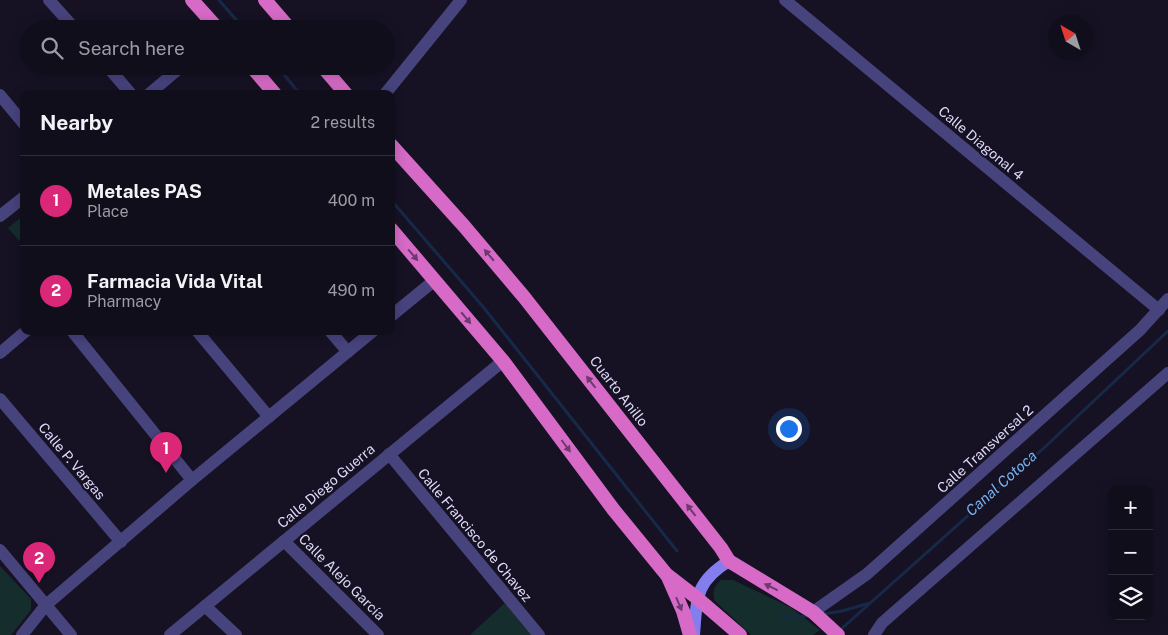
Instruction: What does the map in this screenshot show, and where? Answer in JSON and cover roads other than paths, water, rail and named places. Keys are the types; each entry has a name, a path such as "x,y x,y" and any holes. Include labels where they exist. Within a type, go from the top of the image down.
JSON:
{"highway":[{"path":"192,0 210,20"},
{"path":"265,0 282,20"},
{"path":"259,75 272,90"},
{"path":"330,75 343,90"},
{"name":"Cuarto Anillo","path":"395,149 464,226 524,297 721,548 729,561 813,612 838,635"},
{"path":"395,234 502,361 613,509 666,574 740,635"},
{"path":"666,574 690,635"}],"main road":[{"path":"694,635 697,598 704,582 716,569 729,561"}],"street":[{"path":"49,0 67,20"},
{"path":"388,90 461,0"},
{"name":"Calle Diagonal 4","path":"785,0 1159,310"},
{"path":"115,75 128,90"},
{"path":"154,90 171,75"},
{"path":"0,95 20,119"},
{"path":"0,216 20,200"},
{"path":"395,313 435,280"},
{"name":"Calle Transversal 2","path":"813,612 875,568 1140,330 1168,299"},
{"path":"0,352 21,335"},
{"path":"75,335 192,480"},
{"path":"200,335 269,417"},
{"path":"333,335 348,352"},
{"path":"22,635 46,605 192,480 368,335"},
{"name":"Calle Diego Guerra","path":"170,635 502,361"},
{"path":"874,635 882,623 1168,373"},
{"name":"Calle P. Vargas","path":"0,399 121,542"},
{"name":"Calle Francisco de Chavez","path":"389,454 539,635"},
{"name":"Calle Alejo García","path":"284,541 378,635"},
{"path":"0,550 71,635"},
{"path":"205,606 236,635"}],"waterway":[{"path":"219,0 236,20"},
{"path":"284,75 297,90"},
{"path":"395,205 484,308 677,551"},
{"name":"Canal Cotoca","path":"839,631 1046,446 1168,331"},
{"path":"823,614 870,603"},
{"path":"782,617 811,616"}],"place":[{"name":"Metales PAS","path":"166,473"},
{"name":"Farmacia Vida Vital","path":"39,583"}]}
